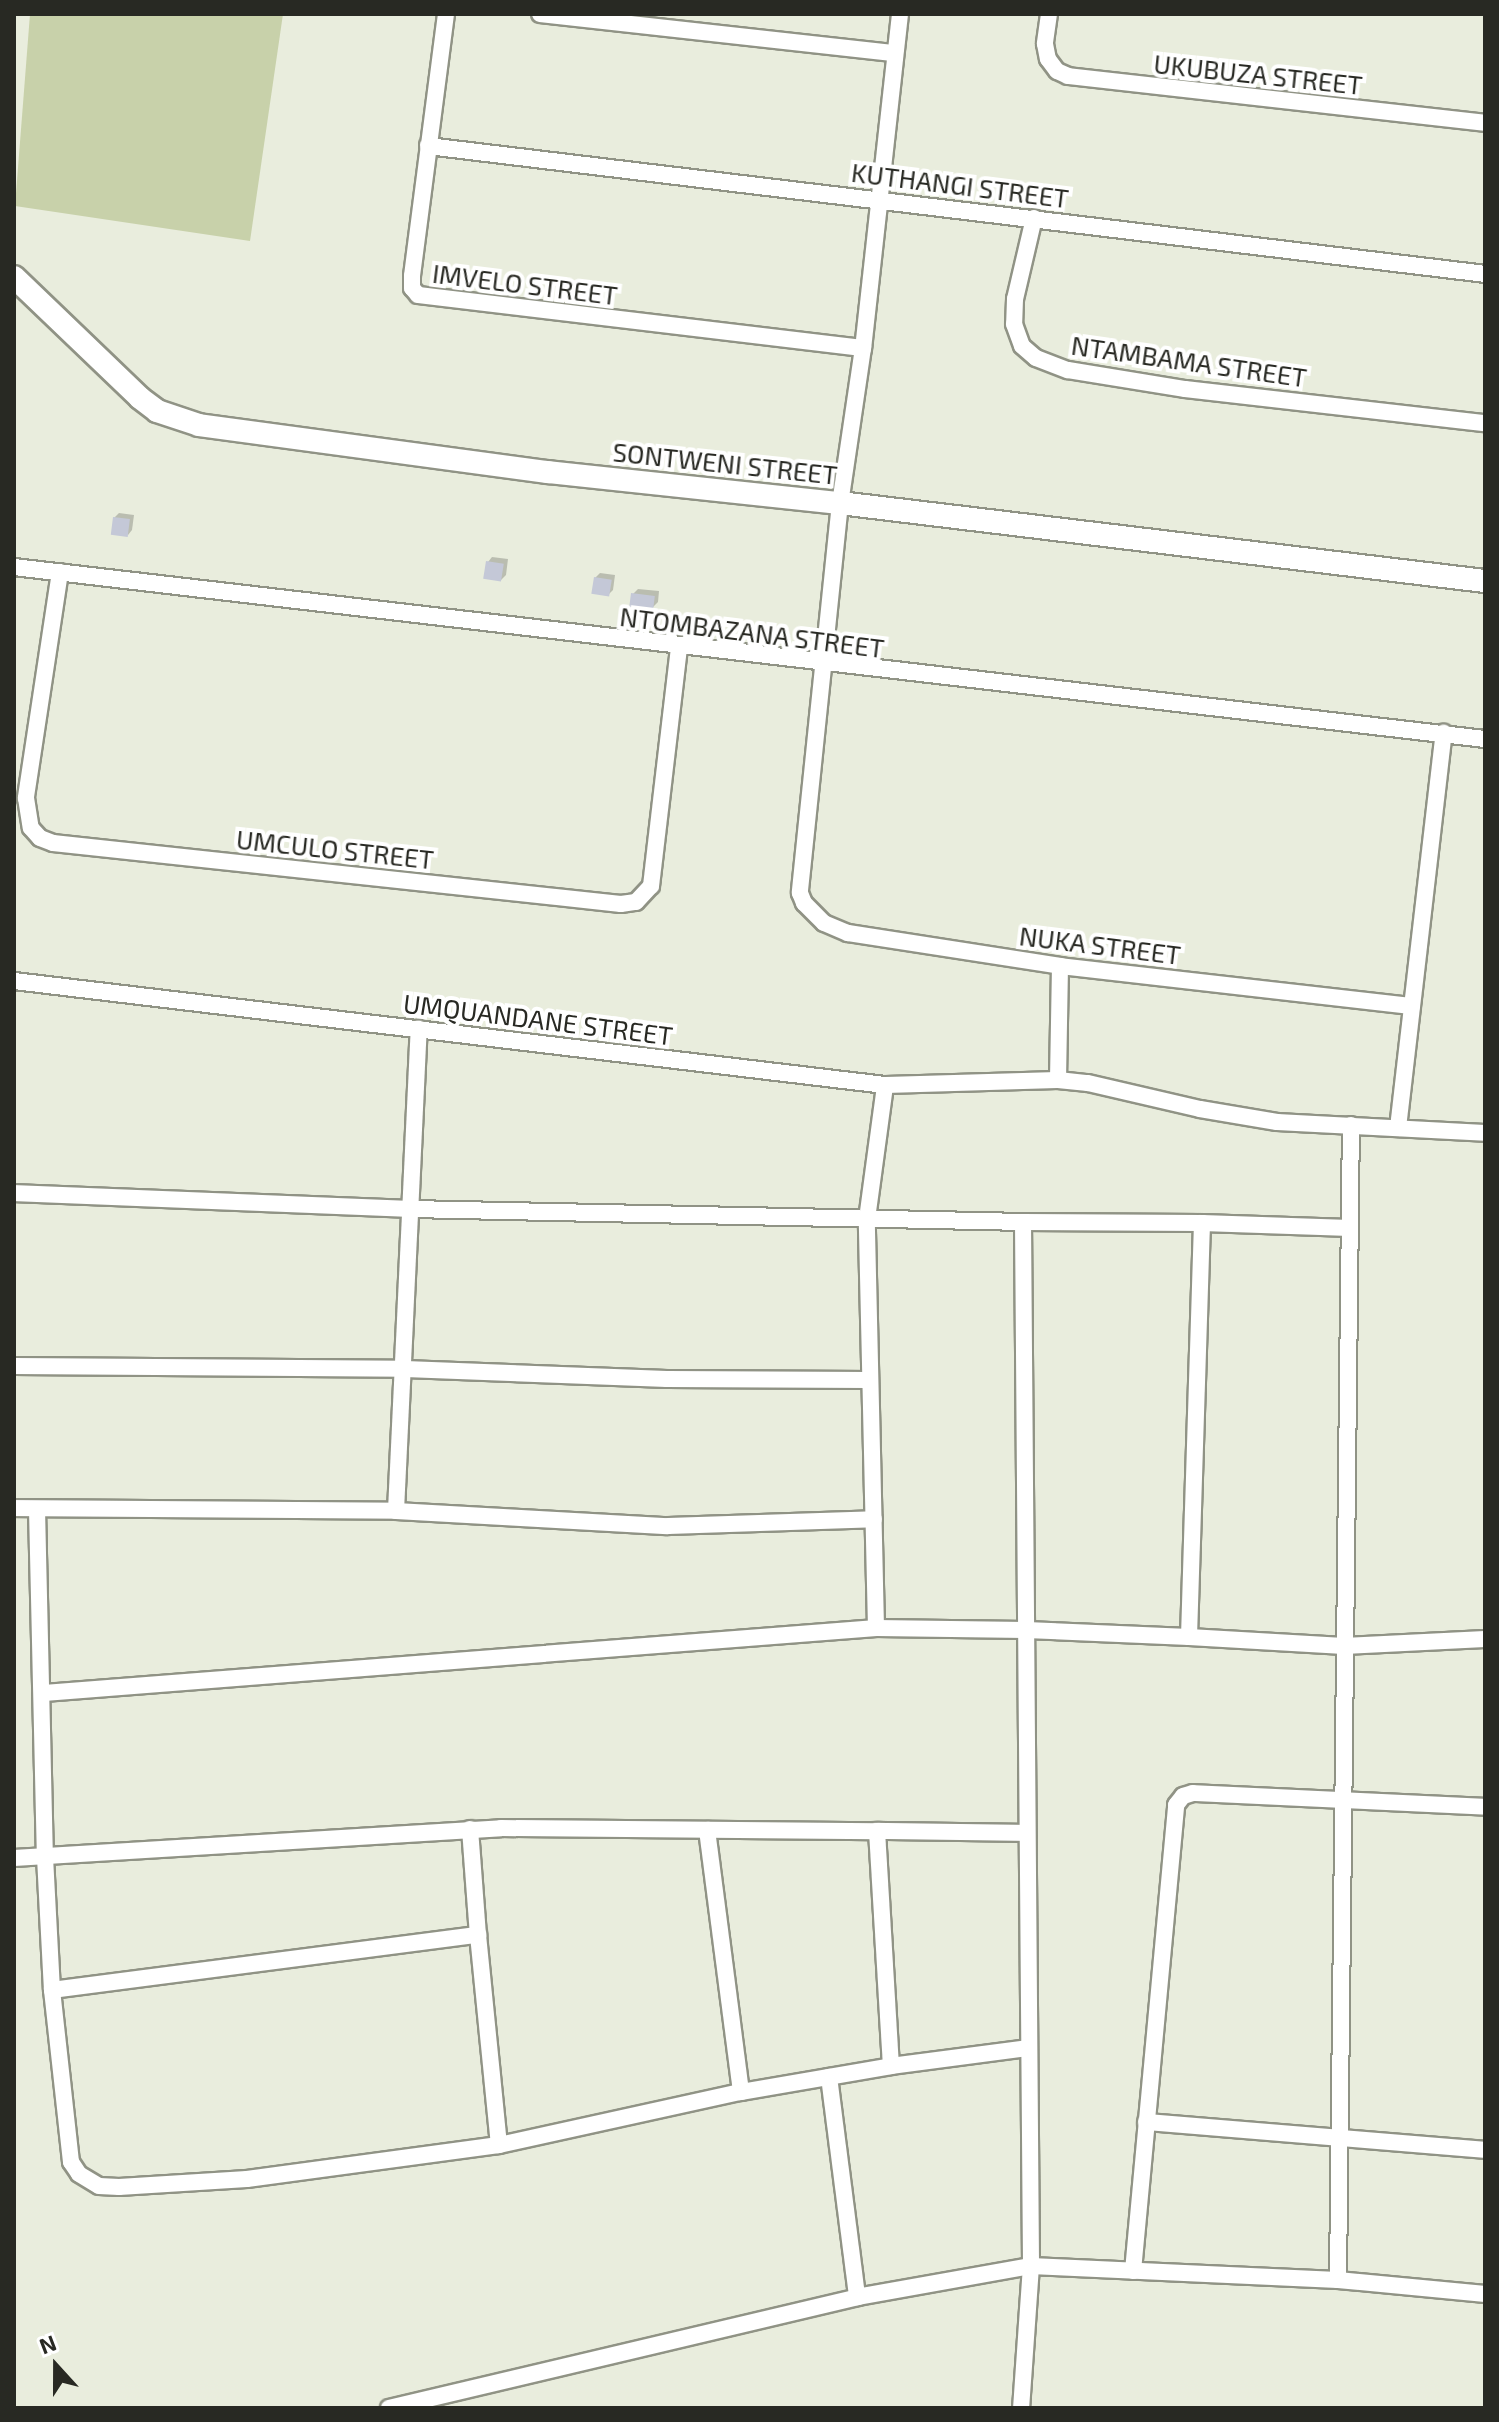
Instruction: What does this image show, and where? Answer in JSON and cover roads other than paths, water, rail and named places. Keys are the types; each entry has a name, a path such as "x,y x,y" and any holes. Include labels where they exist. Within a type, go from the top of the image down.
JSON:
{"street":[{"name":"IMVELO STREET","path":"446,14 412,276 412,288 418,295 863,348"},
{"path":"540,14 895,53"},
{"path":"825,665 840,503 863,348 877,199 900,14"},
{"name":"UKUBUZA STREET","path":"1049,14 1045,44 1048,59 1057,71 1089,80 1485,123"},
{"name":"KUTHANGI STREET","path":"428,146 1485,274"},
{"name":"NTAMBAMA STREET","path":"1034,218 1015,299 1014,324 1022,346 1036,358 1068,370 1185,389 1485,423"},
{"name":"SONTWENI STREET","path":"14,277 140,398 157,411 179,421 246,433 548,472 840,503 1485,581"},
{"name":"NTOMBAZANA STREET","path":"14,567 679,648 1485,739"},
{"name":"UMCULO STREET","path":"60,572 26,798 31,828 40,838 53,843 606,903 636,902 651,886 679,648"},
{"name":"NUKA STREET","path":"825,665 800,893 813,915 848,933 1060,966 1412,1006"},
{"path":"1398,1128 1444,733"},
{"path":"1058,1080 1060,966"},
{"name":"UMQUANDANE STREET","path":"14,981 885,1085 1058,1080 1114,1088 1237,1116 1485,1133"},
{"path":"396,1511 419,1029"},
{"path":"876,1628 867,1219 885,1085"},
{"path":"1338,2280 1351,1125"},
{"path":"14,1193 410,1209 1350,1228"},
{"path":"1021,2408 1031,2266 1025,1833 1023,1222"},
{"path":"1189,1637 1202,1223"},
{"path":"14,1366 405,1369 667,1379 869,1380"},
{"path":"14,1508 396,1511 668,1526 874,1519"},
{"path":"37,1509 44,1693 45,1857 52,1990 71,2162 87,2181 99,2186 247,2179 499,2145 741,2092 891,2066 1027,2048"},
{"path":"44,1693 876,1628 1026,1630 1344,1646 1485,1639"},
{"path":"1133,2271 1176,1805 1183,1796 1193,1793 1485,1807"},
{"path":"14,1858 470,1829 1025,1833"},
{"path":"470,1829 499,2145"},
{"path":"707,1830 741,2092"},
{"path":"877,1831 891,2066"},
{"path":"52,1990 478,1935"},
{"path":"829,2077 857,2297"},
{"path":"1146,2122 1485,2150"},
{"path":"389,2408 857,2297 1031,2266 1338,2280 1485,2294"}]}
